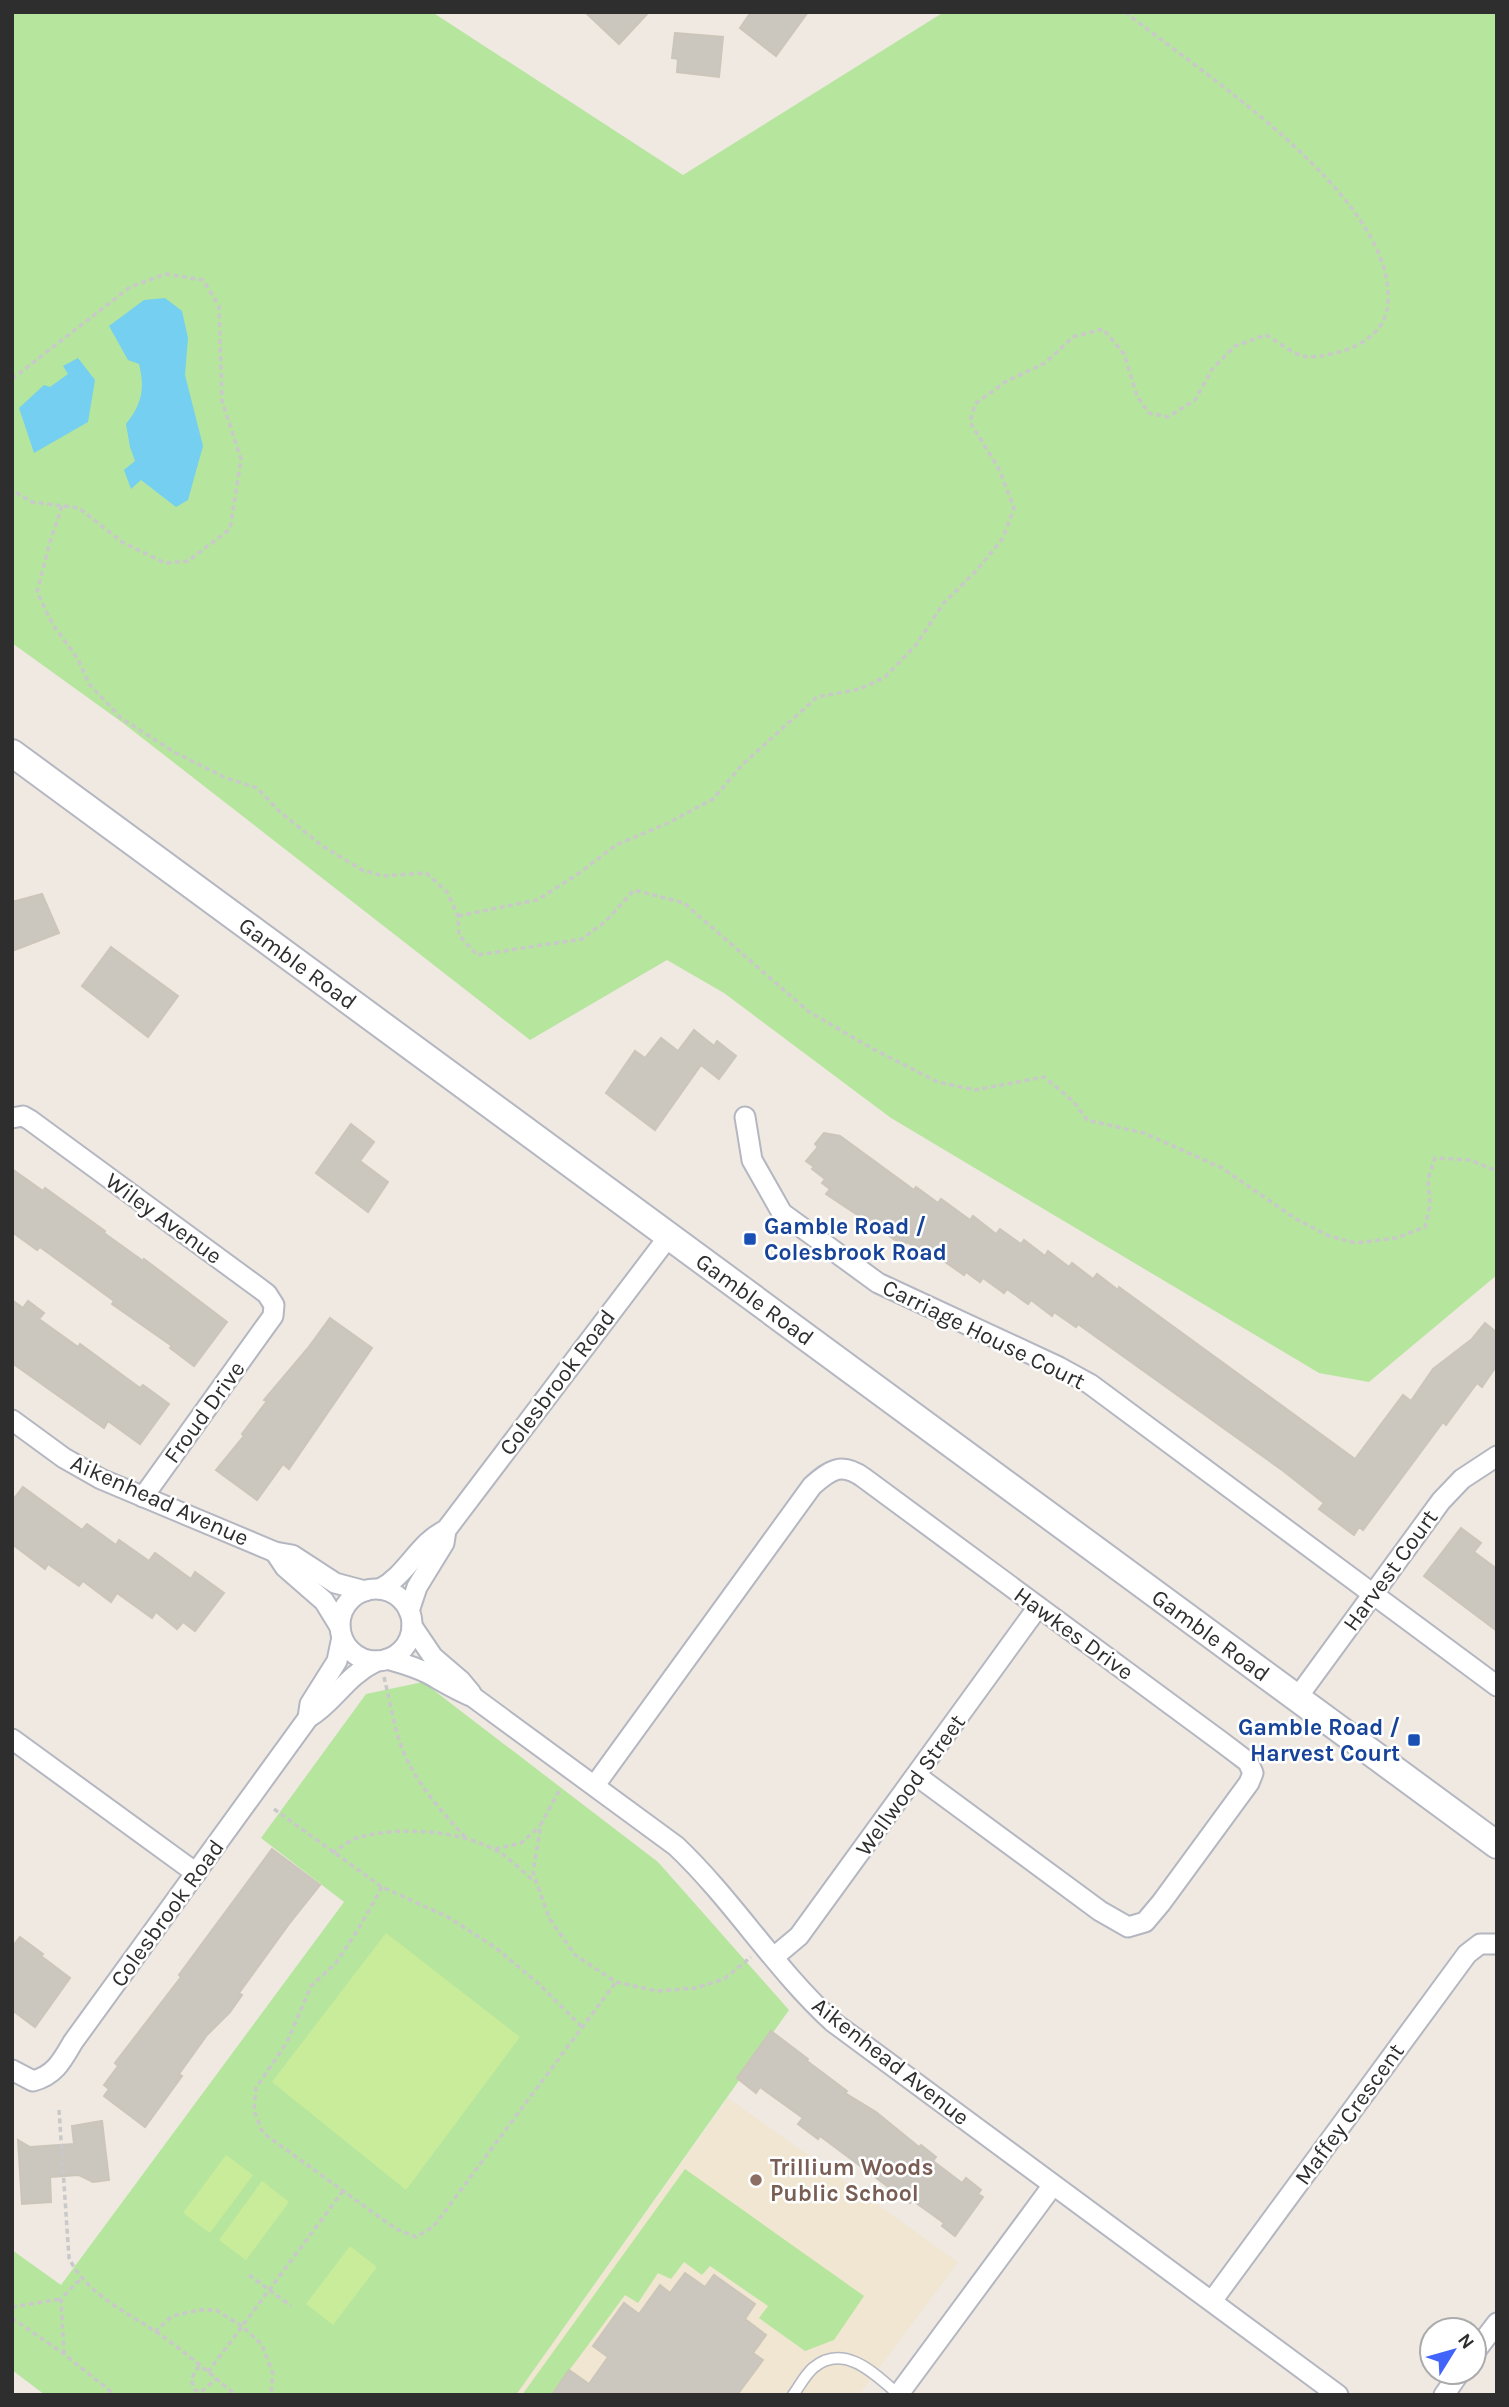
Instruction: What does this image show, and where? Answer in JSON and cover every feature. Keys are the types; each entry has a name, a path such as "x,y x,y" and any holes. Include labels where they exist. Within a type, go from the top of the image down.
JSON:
{"main road":[{"name":"Gamble Road","path":"12,753 1497,1845"}],"street":[{"name":"Carriage House Court","path":"744,1116 752,1160 782,1213 823,1245 878,1283 1028,1352 1090,1384 1497,1686"},
{"name":"Wiley Avenue","path":"21,1119 267,1294 274,1305 273,1316 265,1327"},
{"name":"Colesbrook Road","path":"373,1590 393,1583 433,1536 446,1530 669,1236"},
{"name":"Froud Drive","path":"143,1497 265,1327"},
{"name":"Aikenhead Avenue","path":"12,1420 82,1469 275,1552 292,1555 335,1583 373,1590"},
{"name":"Harvest Court","path":"1297,1698 1440,1501 1462,1479 1497,1456"},
{"name":"Hawkes Drive","path":"595,1785 812,1486 826,1474 842,1468 854,1470 1248,1762 1253,1773 1241,1794 1145,1922 1128,1927 1100,1911 917,1776"},
{"name":"Colesbrook Road","path":"411,1619 417,1587 444,1543 446,1530"},
{"name":"Aikenhead Avenue","path":"275,1552 285,1567 324,1601 341,1632"},
{"path":"373,1590 397,1596 411,1619 410,1637 404,1648 383,1666 357,1655 348,1647 341,1632 342,1614 347,1604 355,1595 373,1590"},
{"name":"Wellwood Street","path":"774,1957 799,1936 1038,1607"},
{"name":"Aikenhead Avenue","path":"411,1619 433,1657 461,1681 473,1697"},
{"name":"Colesbrook Road","path":"308,1718 310,1703 337,1661 341,1632"},
{"name":"Colesbrook Road","path":"12,2070 33,2081 47,2077 61,2064 73,2042 308,1718 320,1710 355,1673 383,1666"},
{"name":"Aikenhead Avenue","path":"383,1666 420,1670 448,1687 473,1697 676,1846 833,2022 1338,2395"},
{"path":"12,1739 195,1873"},
{"name":"Maffey Crescent","path":"1212,2301 1467,1954 1479,1944 1497,1944"},
{"path":"898,2395 1053,2185"}],"lane":[{"path":"793,2395 812,2369 838,2357 863,2365 898,2395"}],"path":[{"path":"458,916 537,900 616,845 666,824 713,799 743,764 817,697 860,689 885,677 916,645 943,604 977,570 1003,538 1014,508 999,470 970,422 975,404 1005,382 1045,363 1073,337 1103,329 1124,354 1137,396 1150,414 1168,417 1195,400 1213,368 1235,346 1266,335 1304,356 1342,352 1373,338 1388,311 1389,285 1379,252 1357,215 1320,172 1268,120 1125,12"},
{"path":"12,379 130,287 166,274 203,280 219,306 222,401 241,459 230,529 188,561 165,563 122,542 79,508 32,502 12,491"},
{"path":"62,506 37,592 53,625 78,659 89,684 121,718 174,752 226,778 257,788 279,811 321,845 362,870 383,876 426,873 447,892 458,916 459,935 477,955 582,939 606,921 635,890 684,903 808,1011 938,1083 975,1090 1044,1077 1074,1102 1087,1120 1144,1133 1222,1168 1296,1219 1329,1237 1356,1243 1396,1238 1425,1227 1430,1205 1427,1179 1435,1158 1470,1160 1497,1171"},
{"path":"383,1666 400,1742 417,1778 437,1808 468,1839"},
{"path":"493,1850 521,1843 541,1824 559,1791"},
{"path":"274,1809 382,1887 448,1917 496,1948 539,1984 581,2026"},
{"path":"541,1824 533,1872 549,1918 575,1955 616,1982 657,1991 696,1988 724,1979 752,1956"},
{"path":"332,1853 358,1837 389,1832 431,1831 468,1839 500,1853 536,1883"},
{"path":"382,1887 336,1963 311,1986 287,2042 256,2088 254,2111 263,2133 396,2229 416,2237 434,2226 616,1982"},
{"path":"59,2110 69,2259 75,2271 113,2304 155,2332 236,2395"},
{"path":"208,2372 343,2191"},
{"path":"249,2275 291,2306"},
{"path":"12,2307 61,2300 83,2279"},
{"path":"61,2300 64,2354"},
{"path":"155,2332 172,2316 199,2310 216,2310 242,2326 262,2345 274,2374 271,2395"},
{"path":"12,2318 64,2354 115,2395"},
{"path":"199,2365 191,2379 195,2390 201,2392 207,2389 216,2379"}],"shaded area":[{"name":"Trillium Woods Public School","path":"728,2098 958,2262 859,2395 516,2395"}],"green space":[{"path":"12,12 432,12 683,175 944,12 1497,12 1497,1275 1369,1382 1319,1373 891,1118 724,993 667,960 530,1040 123,723 12,643"},
{"path":"423,1682 658,1862 789,2010 516,2395 45,2395 12,2370 12,2250 61,2285 344,1902 261,1838 366,1694"},
{"path":"386,1933 520,2037 406,2190 272,2082"},
{"path":"226,2155 253,2175 210,2233 183,2213"},
{"path":"685,2169 864,2296 834,2340 805,2351 759,2318 768,2306 710,2266 702,2275 684,2262 671,2279 658,2273 638,2303 625,2295 551,2395 522,2395"},
{"path":"262,2181 289,2202 246,2260 219,2240"},
{"path":"350,2246 377,2267 333,2325 306,2304"}],"water":[{"path":"165,298 182,311 188,338 185,375 203,446 188,500 176,507 141,480 131,489 124,470 135,461 126,424 136,410 141,396 141,373 139,364 128,360 109,326 144,300"},
{"path":"78,358 95,380 88,422 34,453 19,408 44,385 50,387 68,374 63,366"}],"building":[{"path":"585,12 649,12 619,44"},
{"path":"751,12 808,12 776,56 740,28"},
{"path":"675,33 723,37 719,77 677,72 678,59 672,58"},
{"path":"42,894 59,933 12,951 12,902"},
{"path":"111,947 178,996 148,1037 82,986"},
{"path":"694,1030 714,1046 717,1041 736,1056 719,1079 701,1065 655,1130 606,1093 635,1051 645,1058 661,1038 678,1051"},
{"path":"351,1124 374,1142 360,1161 388,1182 368,1212 316,1173"},
{"path":"824,1133 840,1136 914,1190 916,1187 938,1203 941,1199 970,1220 973,1216 996,1234 1000,1229 1021,1244 1024,1240 1045,1256 1048,1251 1069,1267 1072,1263 1093,1279 1097,1274 1118,1290 1119,1287 1355,1459 1403,1395 1411,1401 1433,1369 1472,1339 1485,1323 1497,1333 1497,1365 1482,1387 1477,1383 1446,1425 1443,1422 1363,1530 1359,1527 1354,1535 1319,1509 1324,1503 1282,1470 1078,1324 1076,1327 1054,1312 1052,1316 1031,1300 1028,1304 1007,1289 1004,1293 983,1278 980,1282 966,1272 964,1275 932,1253 929,1257 907,1242 904,1246 826,1194 830,1189 822,1183 825,1179 806,1161 818,1147 815,1144"},
{"path":"12,1169 43,1191 45,1188 227,1322 194,1366 170,1348 172,1346 112,1304 114,1301 40,1247 37,1250 12,1232"},
{"path":"12,1300 23,1308 28,1301 44,1313 39,1319 78,1347 80,1344 140,1388 143,1385 169,1404 140,1444 108,1421 104,1428 12,1363"},
{"path":"330,1318 372,1348 289,1469 283,1464 257,1500 216,1470 244,1436 242,1434 267,1401 264,1400"},
{"path":"23,1487 82,1530 87,1524 116,1545 119,1540 149,1561 155,1553 191,1579 195,1572 224,1593 195,1631 183,1622 177,1629 156,1612 152,1618 117,1593 111,1602 83,1581 79,1586 48,1564 45,1569 12,1544 12,1501"},
{"path":"1461,1528 1481,1543 1474,1552 1497,1569 1497,1631 1424,1576"},
{"path":"272,1849 320,1885 239,1993 242,1995 230,2012 207,2035 179,2074 182,2076 145,2127 104,2096 109,2089 104,2085 118,2066 115,2063 181,1977 179,1975"},
{"path":"20,1937 70,1978 35,2027 12,2010 12,1947"},
{"path":"771,2031 847,2091 845,2093 876,2112 919,2147 921,2145 936,2157 933,2161 962,2183 966,2178 981,2190 978,2194 983,2197 955,2236 942,2226 944,2223 912,2200 910,2203 820,2136 818,2139 798,2124 803,2118 760,2087 756,2093 737,2078"},
{"path":"102,2121 109,2180 93,2182 79,2175 50,2177 51,2202 22,2204 18,2140 30,2147 74,2144 72,2126"},
{"path":"685,2273 705,2287 714,2275 755,2304 745,2319 766,2335 753,2353 763,2360 737,2395 552,2395 569,2370 589,2384 608,2357 593,2346 624,2303 639,2314 660,2285 670,2293"}],"place":[{"name":"Gamble Road / Colesbrook Road","path":"750,1239"},
{"name":"Gamble Road / Harvest Court","path":"1414,1740"},
{"name":"Trillium Woods Public School","path":"756,2180"}]}
